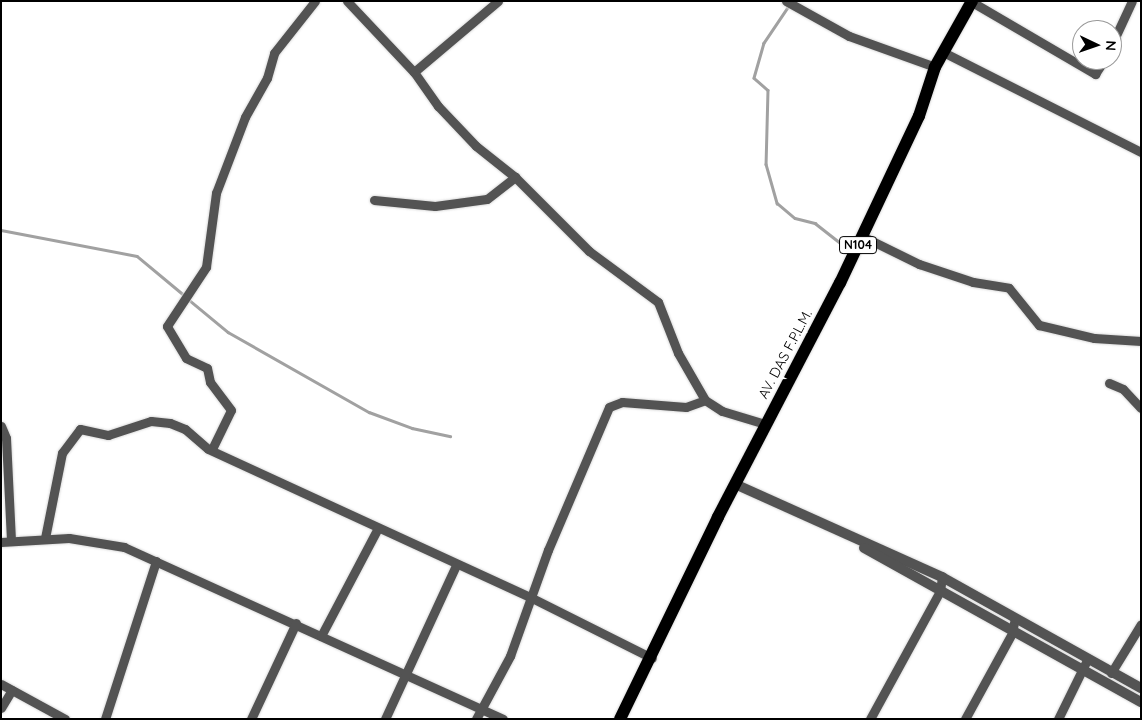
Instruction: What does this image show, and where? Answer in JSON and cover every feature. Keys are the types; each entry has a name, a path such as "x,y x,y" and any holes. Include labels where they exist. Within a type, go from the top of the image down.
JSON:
{"main road":[{"name":"AV. DAS F.P.L.M.","path":"620,719 652,658 765,424 862,236 919,116 935,67 945,53 972,2"}],"street":[{"path":"212,449 231,410 210,382 207,368 181,353 168,323 194,291 206,267 216,193 274,53 315,1"},
{"path":"347,1 414,72 438,106 476,146 515,177 589,251 658,302 678,353 705,400 722,411 765,424"},
{"path":"414,72 498,1"},
{"path":"786,1 800,10 880,49 935,67"},
{"path":"1122,22 1132,1"},
{"path":"972,2 1072,60"},
{"path":"945,53 1141,152"},
{"path":"1089,70 1096,74 1098,70"},
{"path":"374,200 435,206 487,199 515,177"},
{"path":"862,236 919,264 973,282 1009,288 1039,325 1094,338 1141,341"},
{"path":"1109,383 1123,390 1141,408"},
{"path":"476,719 510,656 609,407 622,402 686,407 705,400"},
{"path":"45,538 62,453 80,429 108,435 151,421 170,423 212,449 456,565 532,598 652,658"},
{"path":"1,426 6,438 11,541"},
{"path":"735,484 847,536 942,577 1087,660 1141,688"},
{"path":"321,636 378,528"},
{"path":"847,536 1012,633 1141,702"},
{"path":"1,542 45,538 95,541 124,547 296,623 405,676 481,707 503,719"},
{"path":"105,719 156,561"},
{"path":"385,719 456,565"},
{"path":"883,719 871,716 940,590 942,577"},
{"path":"965,719 1012,633 1015,618"},
{"path":"251,719 296,623"},
{"path":"1111,673 1141,624"},
{"path":"1058,719 1084,672 1087,660"},
{"path":"1,684 65,719"},
{"path":"1,708 12,690"}],"waterway":[{"path":"789,6 764,43 754,78 768,90 766,164 777,203 795,218 815,223 848,249"},
{"path":"1,230 137,256 184,295"},
{"path":"188,299 228,332 369,412 412,428 450,436"}]}
